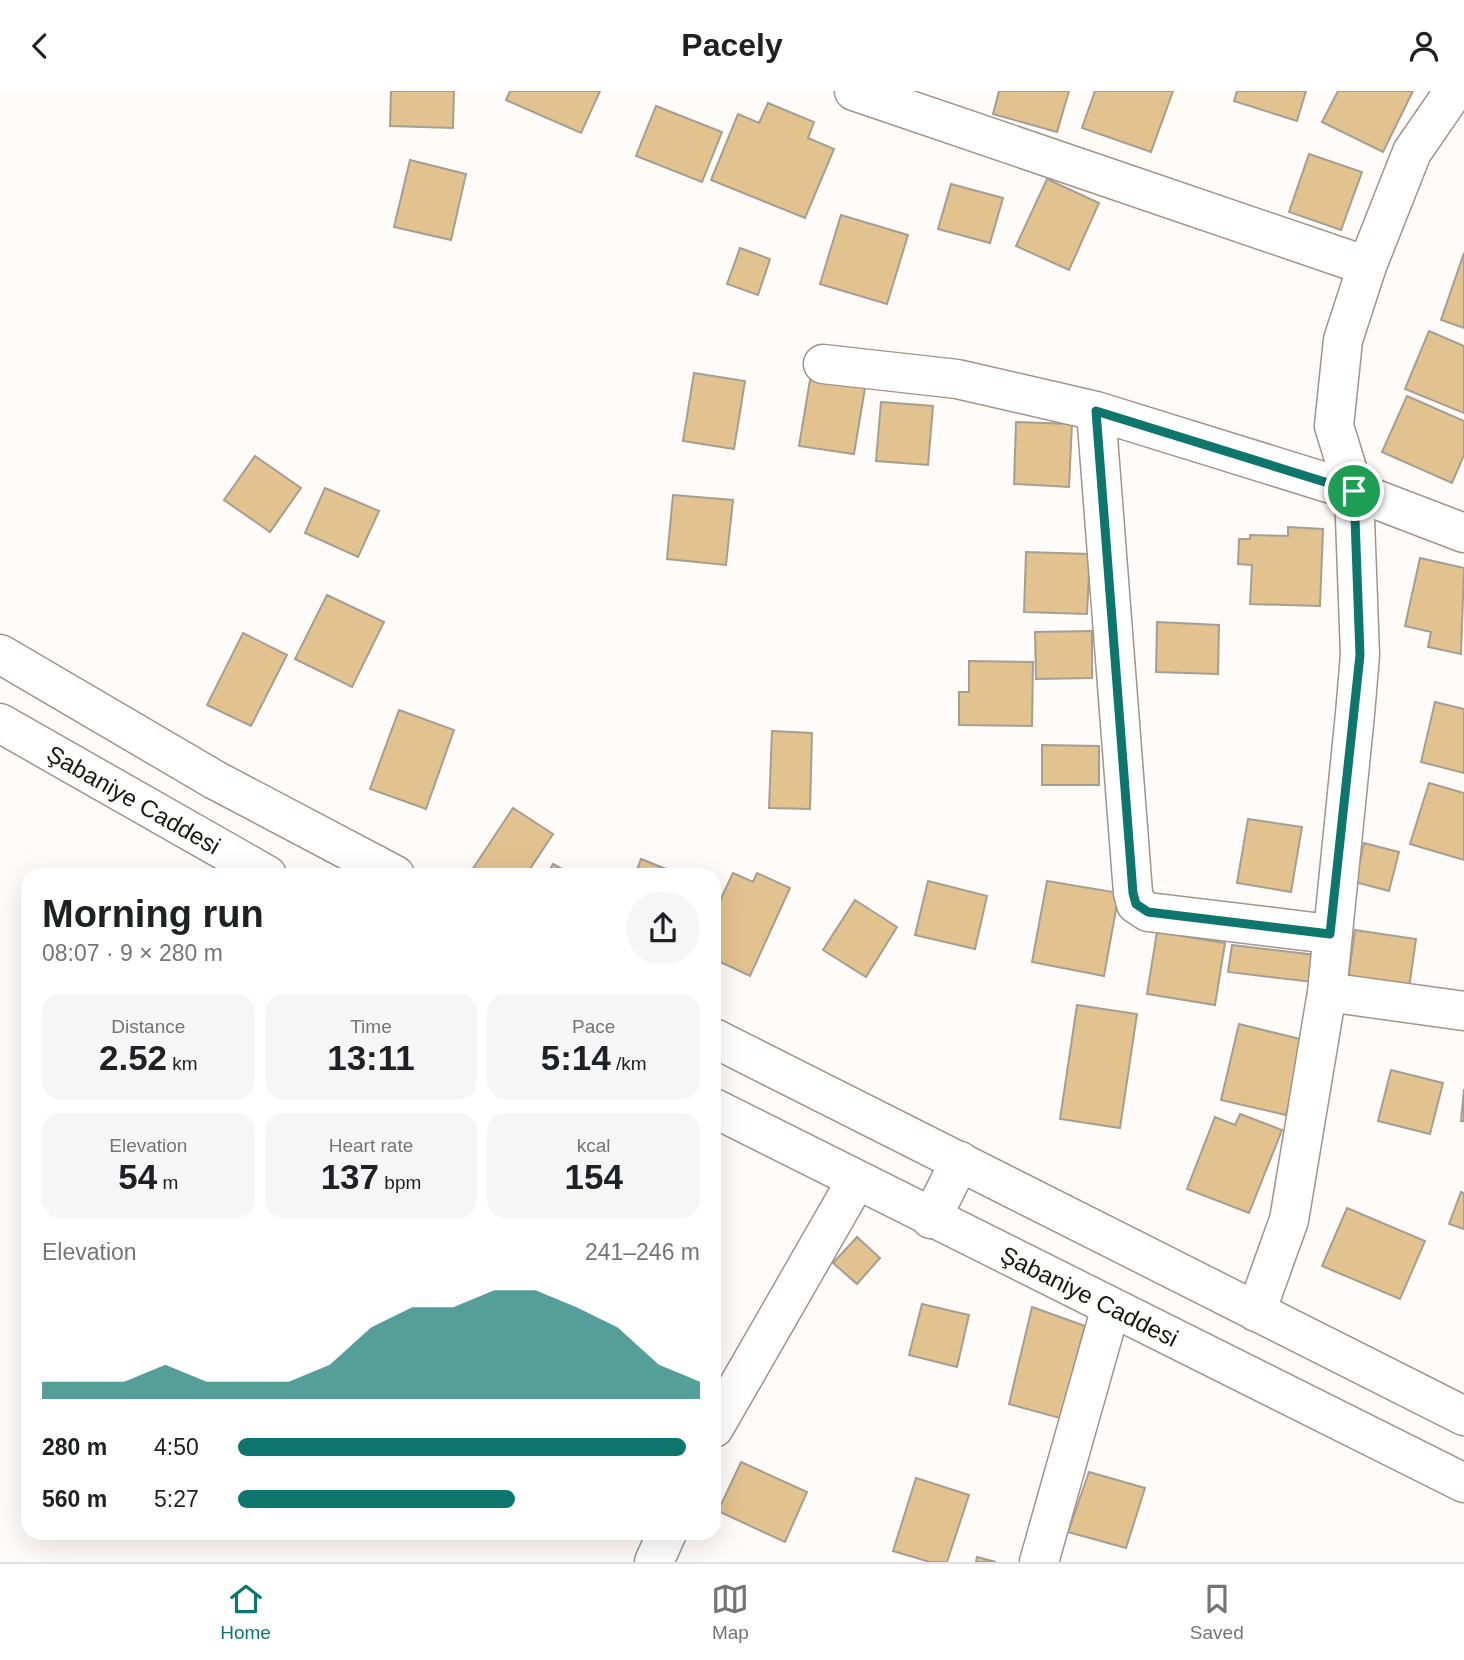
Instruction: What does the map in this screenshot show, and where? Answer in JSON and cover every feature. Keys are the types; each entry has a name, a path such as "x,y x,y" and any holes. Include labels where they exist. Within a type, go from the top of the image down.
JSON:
{"main road":[{"path":"854,91 1367,266"},
{"path":"1256,1313 1289,1220 1327,992 1330,934 1360,655 1354,491 1334,426 1343,340 1367,266 1412,152 1454,91"},
{"path":"823,364 957,379 1096,411 1354,491 1464,533"},
{"path":"1096,411 1133,893 1136,904 1148,912 1330,934"},
{"path":"0,654 215,781 382,868"},
{"name":"Şabaniye Caddesi","path":"0,723 255,868"},
{"path":"1327,992 1464,1011"},
{"path":"721,1042 1464,1416"},
{"name":"Şabaniye Caddesi","path":"721,1112 931,1219 1464,1483"},
{"path":"931,1219 960,1161"},
{"path":"721,1416 856,1181"},
{"path":"1039,1562 1111,1307"},
{"path":"654,1562 664,1540"}],"building":[{"path":"391,91 454,91 453,128 390,126"},
{"path":"510,91 600,91 581,133 506,100"},
{"path":"999,91 1069,91 1057,132 993,114"},
{"path":"1095,91 1173,91 1151,152 1082,128"},
{"path":"1237,91 1306,91 1297,121 1234,101"},
{"path":"1338,91 1413,91 1383,152 1322,122"},
{"path":"768,103 814,122 808,138 834,149 805,218 711,180 738,114 759,123"},
{"path":"656,106 722,132 702,182 636,156"},
{"path":"1309,154 1362,172 1341,230 1289,212"},
{"path":"410,160 466,174 451,240 394,227"},
{"path":"1047,179 1099,203 1069,270 1016,246"},
{"path":"951,184 1003,198 990,243 938,229"},
{"path":"841,215 908,235 887,304 820,284"},
{"path":"740,248 770,259 758,295 727,284"},
{"path":"1464,253 1464,328 1441,320"},
{"path":"1429,331 1464,346 1464,413 1405,389"},
{"path":"694,373 745,381 734,449 683,441"},
{"path":"811,374 866,382 854,454 799,446"},
{"path":"1407,396 1464,421 1464,455 1452,483 1382,452"},
{"path":"881,402 933,406 928,465 876,461"},
{"path":"1016,422 1072,424 1069,487 1014,484"},
{"path":"255,456 301,488 270,532 224,500"},
{"path":"325,488 379,511 358,557 305,533"},
{"path":"673,495 733,500 726,565 667,559"},
{"path":"1288,527 1323,529 1320,606 1250,604 1252,565 1238,564 1239,539 1250,539 1250,535 1288,536"},
{"path":"1026,552 1090,554 1087,614 1024,612"},
{"path":"1420,558 1464,568 1461,654 1428,647 1431,632 1405,626"},
{"path":"327,595 384,622 352,687 295,659"},
{"path":"1157,622 1219,625 1218,674 1156,672"},
{"path":"1092,631 1092,678 1036,679 1035,632"},
{"path":"243,633 287,655 251,726 207,705"},
{"path":"969,661 1033,662 1032,726 959,725 959,692 969,692"},
{"path":"1435,702 1464,709 1464,773 1421,762"},
{"path":"399,710 454,730 426,809 370,789"},
{"path":"772,731 812,733 810,809 769,808"},
{"path":"1042,745 1099,746 1099,785 1042,785"},
{"path":"1429,783 1464,793 1464,860 1410,844"},
{"path":"513,808 553,834 531,868 473,868"},
{"path":"1248,819 1302,827 1291,892 1237,883"},
{"path":"1364,843 1399,852 1389,891 1355,882"},
{"path":"641,859 664,868 638,868"},
{"path":"733,873 753,882 757,873 790,888 750,976 721,962 721,898"},
{"path":"928,881 987,896 975,949 915,935"},
{"path":"1047,881 1119,893 1104,976 1032,962"},
{"path":"855,900 897,927 866,977 823,950"},
{"path":"1355,930 1416,939 1409,988 1348,980"},
{"path":"1157,932 1225,943 1215,1005 1147,994"},
{"path":"1232,945 1316,955 1313,982 1228,972"},
{"path":"1077,1005 1137,1014 1120,1128 1060,1119"},
{"path":"1239,1024 1304,1040 1286,1115 1221,1100"},
{"path":"1391,1070 1443,1083 1430,1134 1378,1121"},
{"path":"1464,1089 1464,1121 1461,1121"},
{"path":"1240,1114 1282,1130 1249,1213 1187,1189 1215,1117 1235,1125"},
{"path":"1461,1192 1464,1193 1464,1229 1449,1224"},
{"path":"1347,1208 1425,1241 1400,1299 1322,1266"},
{"path":"857,1237 880,1258 857,1284 833,1263"},
{"path":"922,1304 969,1315 957,1367 909,1355"},
{"path":"1032,1307 1085,1326 1060,1418 1009,1404"},
{"path":"741,1462 807,1492 785,1542 721,1512 721,1505"},
{"path":"1089,1472 1145,1488 1126,1548 1068,1532"},
{"path":"916,1478 969,1495 947,1562 930,1562 893,1551"},
{"path":"977,1557 996,1562 976,1562"}],"route":[{"path":"1096,411 1354,491 1360,655 1330,934 1148,912 1136,904 1133,893 1096,411"}]}
